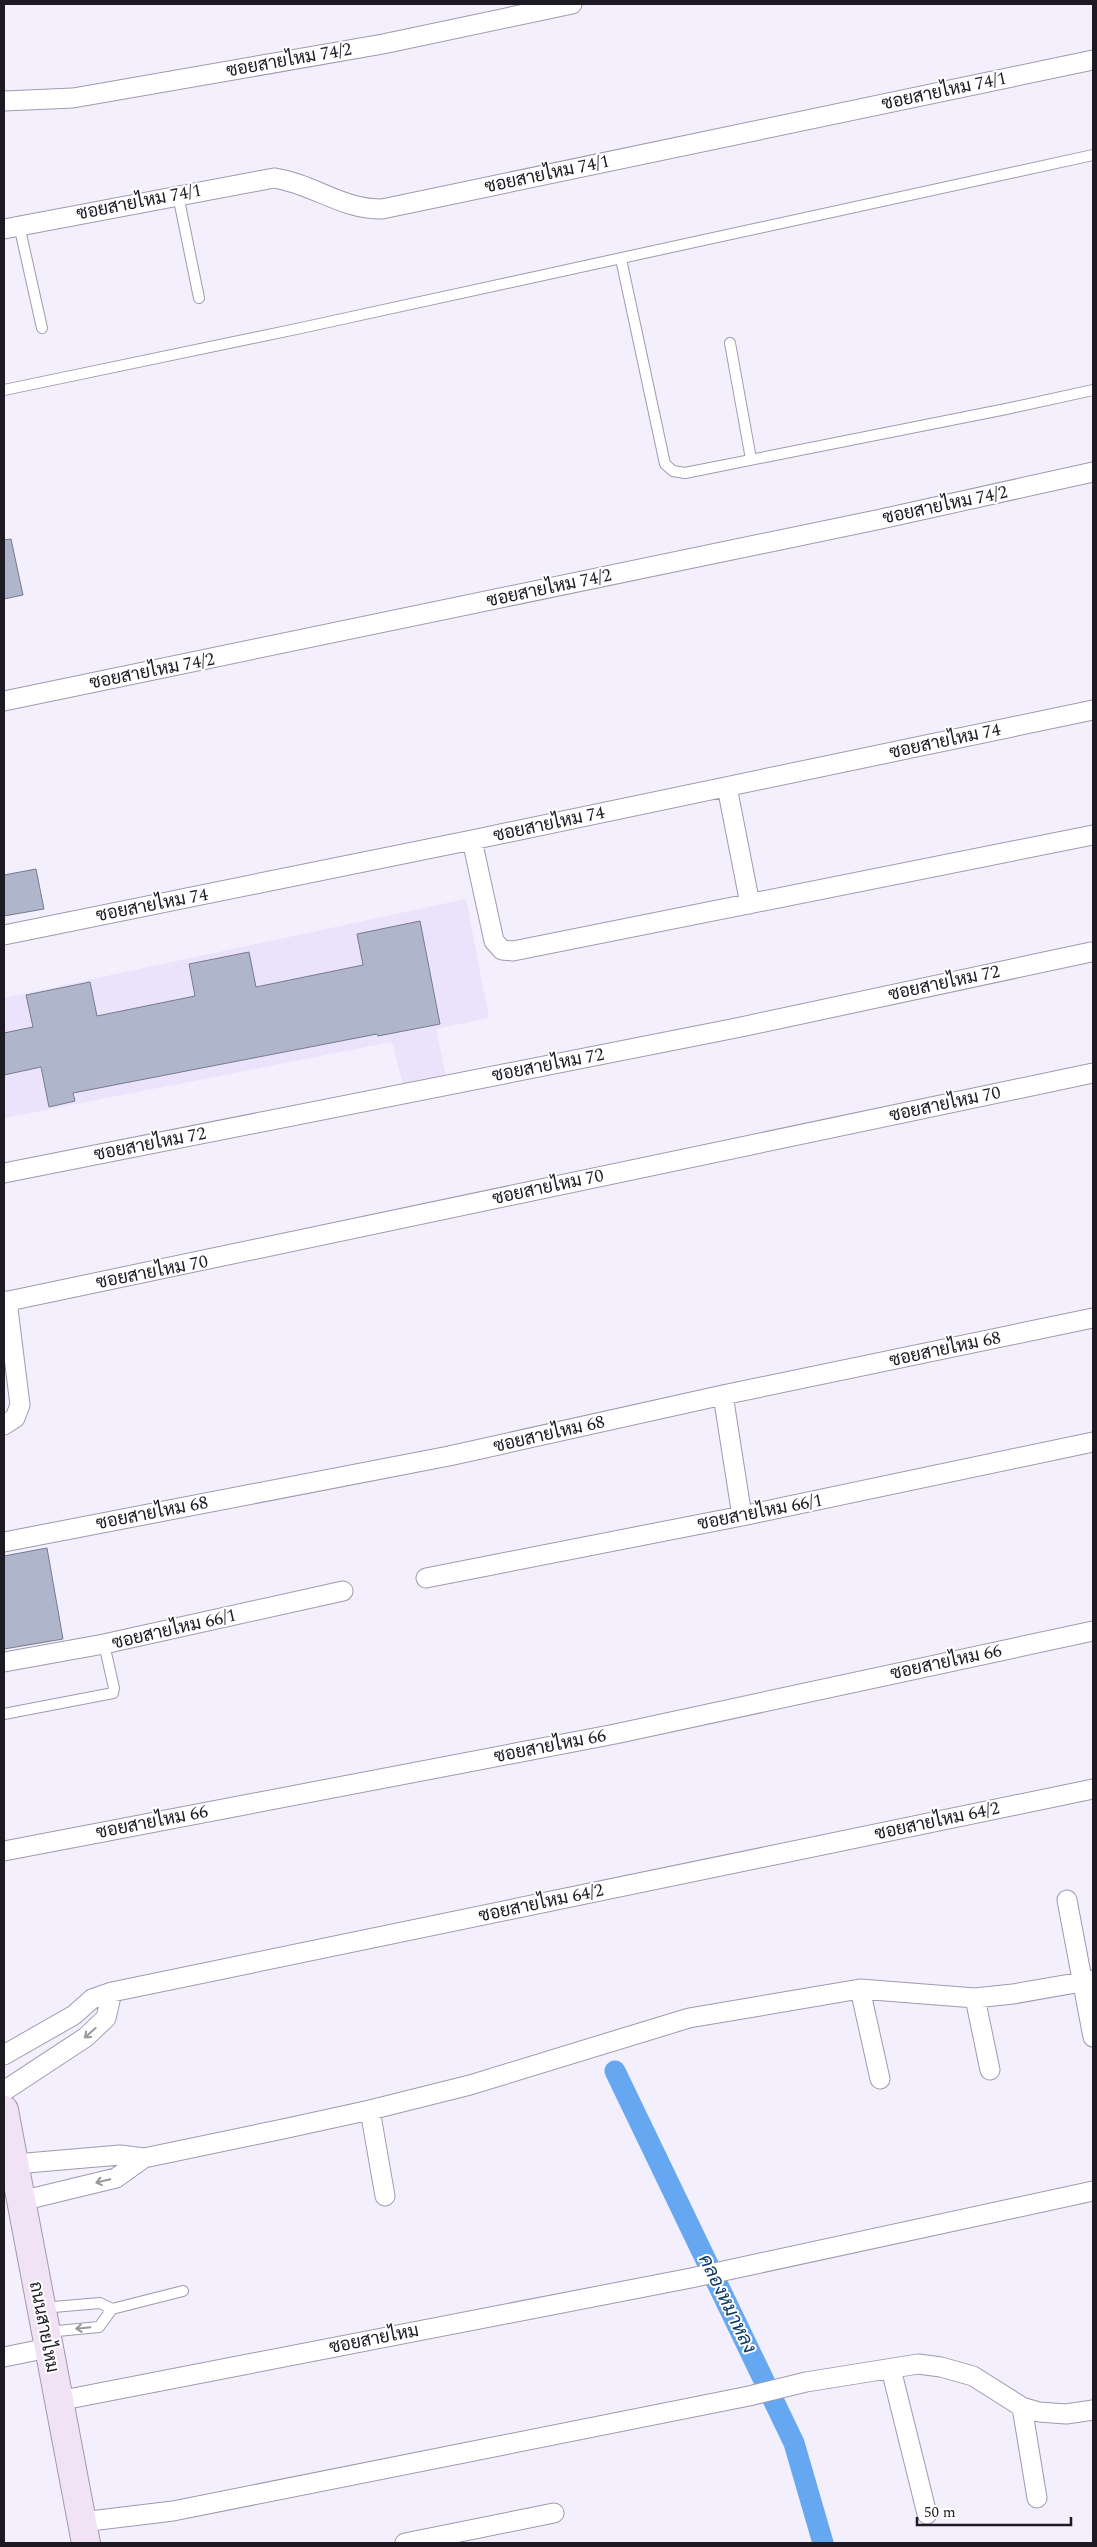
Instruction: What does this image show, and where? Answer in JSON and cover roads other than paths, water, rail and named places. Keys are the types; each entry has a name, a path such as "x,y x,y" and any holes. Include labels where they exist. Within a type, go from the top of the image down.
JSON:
{"main road":[{"name":"ถนนสายไหม","path":"4,2110 16,2184 84,2533"}],"street":[{"name":"ซอยสายไหม 74/2","path":"4,101 73,98 383,44 572,4"},
{"name":"ซอยสายไหม 74/1","path":"11,227 274,178 290,180 353,207 382,209 1093,60"},
{"name":"ซอยสายไหม 74/2","path":"4,701 871,521 1093,472"},
{"name":"ซอยสายไหม 74","path":"4,935 472,840 1093,710"},
{"path":"727,787 750,904"},
{"path":"472,840 494,941 502,950 523,949 1093,834"},
{"name":"ซอยสายไหม 72","path":"4,1173 742,1027 1091,952"},
{"name":"ซอยสายไหม 70","path":"6,1302 1093,1073"},
{"path":"4,1425 15,1418 20,1405 6,1302"},
{"name":"ซอยสายไหม 68","path":"4,1542 449,1456 723,1395 1093,1318"},
{"path":"723,1395 742,1516"},
{"name":"ซอยสายไหม 66/1","path":"426,1578 742,1516 1093,1442"},
{"name":"ซอยสายไหม 66/1","path":"4,1662 104,1644 343,1591"},
{"name":"ซอยสายไหม 66","path":"4,1850 615,1734 1093,1630"},
{"name":"ซอยสายไหม 64/2","path":"4,2055 74,2015 92,1999 112,1992 1093,1789"},
{"path":"1067,1900 1087,1982 1093,2037"},
{"path":"16,2184 120,2156 144,2158 370,2110 470,2085 690,2018 860,1989 975,1998 1087,1982"},
{"path":"860,1989 880,2079"},
{"path":"4,2091 86,2037 106,2018 112,1992"},
{"path":"975,1998 990,2070"},
{"path":"370,2110 385,2196"},
{"path":"16,2184 116,2178 144,2158"},
{"name":"ซอยสายไหม","path":"58,2400 691,2278 1093,2191"},
{"path":"4,2357 45,2330"},
{"path":"84,2533 173,2511 749,2396 806,2382 918,2364 941,2367 972,2376 1022,2407 1049,2414 1093,2410"},
{"path":"891,2368 927,2514"},
{"path":"1022,2407 1037,2498"},
{"path":"405,2543 554,2513"}],"lane":[{"path":"4,390 621,259 1093,155"},
{"path":"178,195 199,298"},
{"path":"11,227 42,328"},
{"path":"621,259 665,464 673,471 685,472 1006,410 1093,390"},
{"path":"730,343 751,459"},
{"path":"4,1714 113,1693 114,1688 104,1644"},
{"path":"45,2330 99,2327 112,2309 183,2291"},
{"path":"45,2330 100,2303 112,2309"}],"waterway":[{"name":"คลองหมาหลง","path":"615,2071 794,2443 823,2543"}]}
